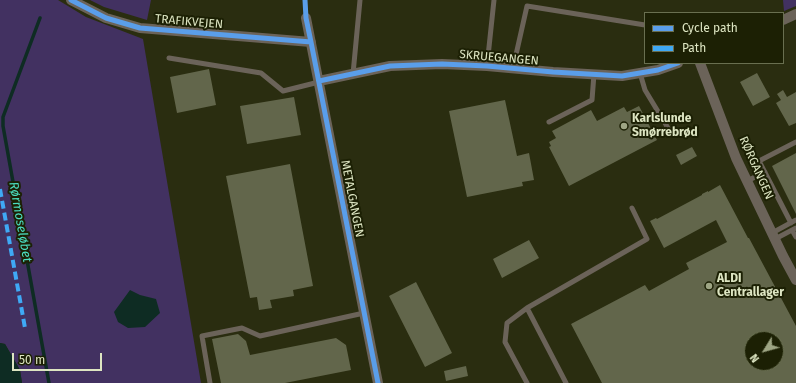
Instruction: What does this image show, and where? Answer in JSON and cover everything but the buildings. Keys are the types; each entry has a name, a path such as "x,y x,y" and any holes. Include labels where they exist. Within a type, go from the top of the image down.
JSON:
{"street":[{"name":"TRAFIKVEJEN","path":"71,0 106,18 140,28 311,42"},
{"path":"784,20 796,14"},
{"name":"METALGANGEN","path":"306,18 378,383"},
{"name":"SKRUEGANGEN","path":"319,81 390,66 442,64 622,76 658,70 675,64"},
{"name":"RØRGANGEN","path":"700,64 736,158 796,280"}],"lane":[{"path":"352,74 360,0"},
{"name":"SKRUEGANGEN","path":"487,66 494,0"},
{"name":"SKRUEGANGEN","path":"513,68 527,6 644,25"},
{"path":"169,58 261,73 283,91 319,81"},
{"path":"640,73 645,90 672,133"},
{"path":"549,122 592,100 594,74"},
{"path":"774,236 794,221 759,161 796,142"},
{"path":"747,181 765,172"},
{"path":"527,383 504,342 507,323 527,308 647,239 632,208"},
{"path":"774,236 794,229 796,237"},
{"path":"527,308 566,383"},
{"path":"210,383 202,336 242,328 260,336 364,313"}],"shaded area":[{"path":"0,0 58,0 86,17 143,39 201,383 22,383 20,370 5,344 0,343"},
{"path":"90,0 151,0 147,20 104,7"},
{"path":"783,0 796,0 796,6 784,11"},
{"path":"130,290 140,295 156,299 160,313 145,327 128,328 118,322 114,312"},
{"path":"0,343 5,344 20,370 22,383 0,383"}],"waterway":[{"name":"Rørmoseløbet","path":"40,18 3,117 3,126 49,383"}],"marked path":[{"path":"0,189 25,328"}],"cycle path":[{"path":"71,0 106,18 140,28 311,42"},
{"path":"305,0 306,18 378,383"},
{"path":"319,81 390,66 442,64 622,76 658,70 675,64"}],"place":[{"name":"Karlslunde Smørrebrød","path":"624,126"},
{"name":"ALDI Centrallager","path":"709,286"}]}
